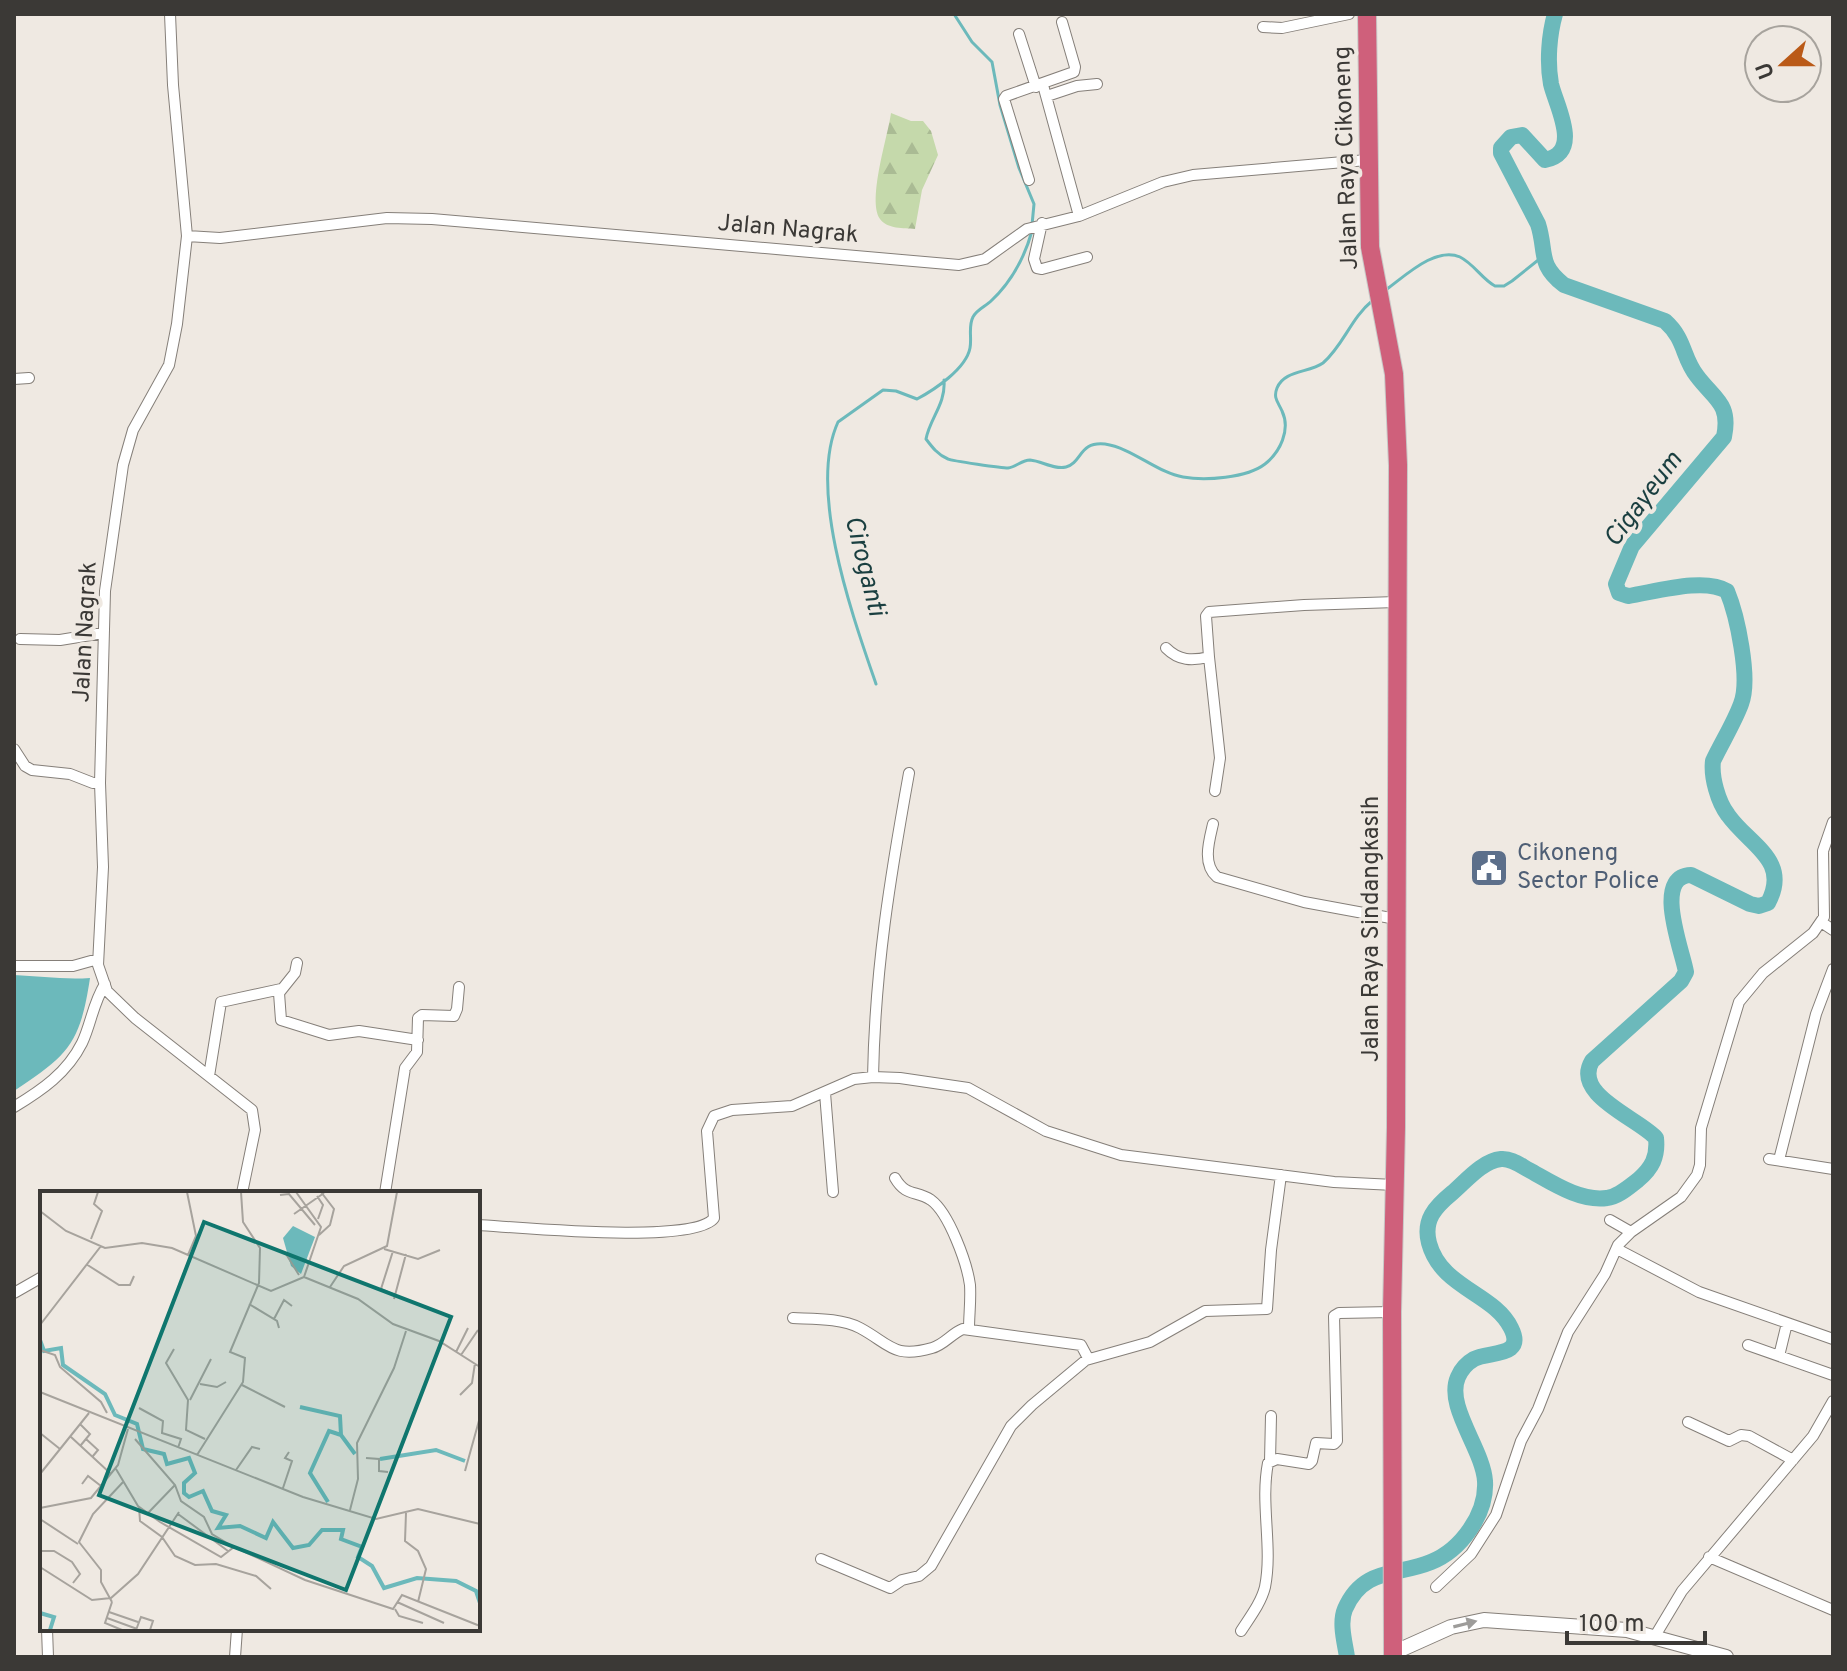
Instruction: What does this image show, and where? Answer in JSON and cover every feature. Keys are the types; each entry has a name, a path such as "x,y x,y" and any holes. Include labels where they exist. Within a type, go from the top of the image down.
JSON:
{"highway":[{"name":"Jalan Raya Cikoneng","path":"1367,14 1370,247 1377,293"},
{"name":"Jalan Raya Sindangkasih","path":"1377,293 1390,343 1394,374 1398,465 1396,1127 1392,1312 1393,1655"}],"main road":[{"path":"1393,1655 1451,1627 1484,1620 1618,1629 1655,1636 1696,1652 1726,1657"}],"street":[{"name":"Jalan Nagrak","path":"105,984 99,972 98,959 103,867 100,783 105,591 123,465 133,430 169,365 187,236 173,85 170,14"},
{"path":"1263,27 1282,28 1349,14"},
{"path":"1062,22 1077,86"},
{"path":"1019,34 1039,86 1047,96 1079,216"},
{"path":"1029,180 1004,99 1072,74"},
{"path":"1047,96 1077,86 1097,84"},
{"name":"Jalan Nagrak","path":"187,236 220,238 387,218 432,219 959,265 985,259 1027,229 1079,216 1163,182 1193,175 1367,160"},
{"path":"1042,223 1034,259 1037,268 1087,257"},
{"path":"14,379 29,378"},
{"path":"1215,791 1220,758 1209,657 1206,616 1209,612 1396,602"},
{"path":"20,639 60,640 103,633"},
{"path":"1166,648 1186,660 1209,657"},
{"path":"14,749 25,766 32,770 70,774 100,783"},
{"path":"873,1077 877,975 886,900 909,773"},
{"path":"1436,1587 1471,1554 1491,1525 1521,1441 1538,1409 1568,1332 1617,1249 1631,1232 1681,1197 1699,1171 1701,1128 1739,1002 1763,973 1826,925 1822,890 1823,851 1833,822"},
{"path":"1213,824 1208,845 1211,872 1217,877 1304,902 1396,919"},
{"path":"14,966 73,966 98,959"},
{"path":"297,963 295,973 278,996 279,1017 284,1023 329,1035 359,1031 418,1040"},
{"path":"1833,969 1816,1014 1774,1160 1833,1169"},
{"path":"105,984 107,991 135,1018 249,1106 254,1116 254,1137 242,1191"},
{"path":"14,1107 55,1080 73,1057 105,984"},
{"path":"385,1191 405,1068 415,1056 420,1016 452,1017 456,1014 459,987"},
{"path":"209,1076 221,1002 281,989"},
{"path":"480,1225 626,1233 707,1225 714,1218 707,1131 710,1120 724,1111 792,1106 854,1079 873,1077 968,1088 1056,1135 1121,1155 1281,1175 1394,1185"},
{"path":"825,1093 833,1192"},
{"path":"821,1559 892,1588 902,1580 916,1577 927,1570 1011,1426 1088,1358 1150,1342 1205,1311 1267,1309 1281,1175"},
{"path":"895,1178 904,1190 935,1203 946,1218 970,1284 969,1329"},
{"path":"1610,1220 1631,1232"},
{"path":"1617,1249 1699,1292 1833,1339"},
{"path":"14,1293 40,1278"},
{"path":"1270,1461 1277,1459 1309,1464 1316,1443 1336,1443 1334,1316 1339,1313 1392,1312"},
{"path":"793,1318 826,1320 859,1327 893,1351 912,1352 936,1347 958,1330 969,1329 1081,1345 1088,1358"},
{"path":"1779,1356 1787,1323"},
{"path":"1748,1345 1833,1375"},
{"path":"1655,1636 1677,1598 1813,1436 1832,1405"},
{"path":"1241,1631 1259,1603 1264,1588 1265,1501 1271,1416"},
{"path":"1688,1422 1729,1441 1741,1435 1749,1436 1793,1460"},
{"path":"1709,1557 1833,1610"},
{"path":"47,1631 48,1657"},
{"path":"235,1657 237,1631"}],"green space":[{"path":"891,113 911,121 923,121 931,131 938,155 922,190 915,229 887,225 880,219 877,210 877,183"}],"water":[{"path":"14,975 90,978 82,1019 68,1046 47,1068 14,1091"}],"waterway":[{"name":"Ciroganti","path":"954,14 972,42 992,62 1000,105 1019,168 1034,204 1032,225"},
{"name":"Cigayeum","path":"1347,1657 1342,1620 1352,1595 1371,1579 1442,1556 1462,1540 1477,1518 1484,1493 1483,1469 1460,1414 1455,1388 1459,1374 1471,1361 1503,1352 1514,1344 1511,1328 1503,1316 1444,1270 1435,1258 1428,1235 1432,1215 1440,1203 1475,1172 1487,1163 1501,1159 1515,1162 1566,1190 1587,1197 1615,1196 1643,1176 1655,1156 1656,1138 1599,1095 1591,1085 1588,1073 1592,1061 1681,981 1686,972 1671,901 1673,888 1679,879 1691,875 1759,906 1768,903 1774,888 1771,864 1728,815 1714,782 1713,761 1744,693 1742,647 1727,591 1693,585 1628,596 1619,593 1616,584 1632,546 1724,437 1723,409 1692,369 1677,335 1665,321 1564,285 1550,271 1538,224 1501,153 1501,148 1511,137 1522,135 1545,160 1563,148 1564,127 1549,67 1555,14"},
{"name":"Ciroganti","path":"876,684 846,590 830,517 830,450 838,422 883,390 917,399 956,371 970,348 973,317 1011,277 1032,231"},
{"path":"1387,289 1421,264 1441,256 1460,257 1495,286 1504,286 1542,257"},
{"path":"944,380 943,396 926,439 948,459 1008,468 1030,460 1062,468 1071,465 1090,446 1105,444 1125,450 1174,475 1203,479 1237,475 1265,464 1279,447 1285,433 1284,418 1276,397 1280,382 1323,363 1372,301"}],"place":[{"name":"Cikoneng Sector Police","path":"1489,868"}]}
